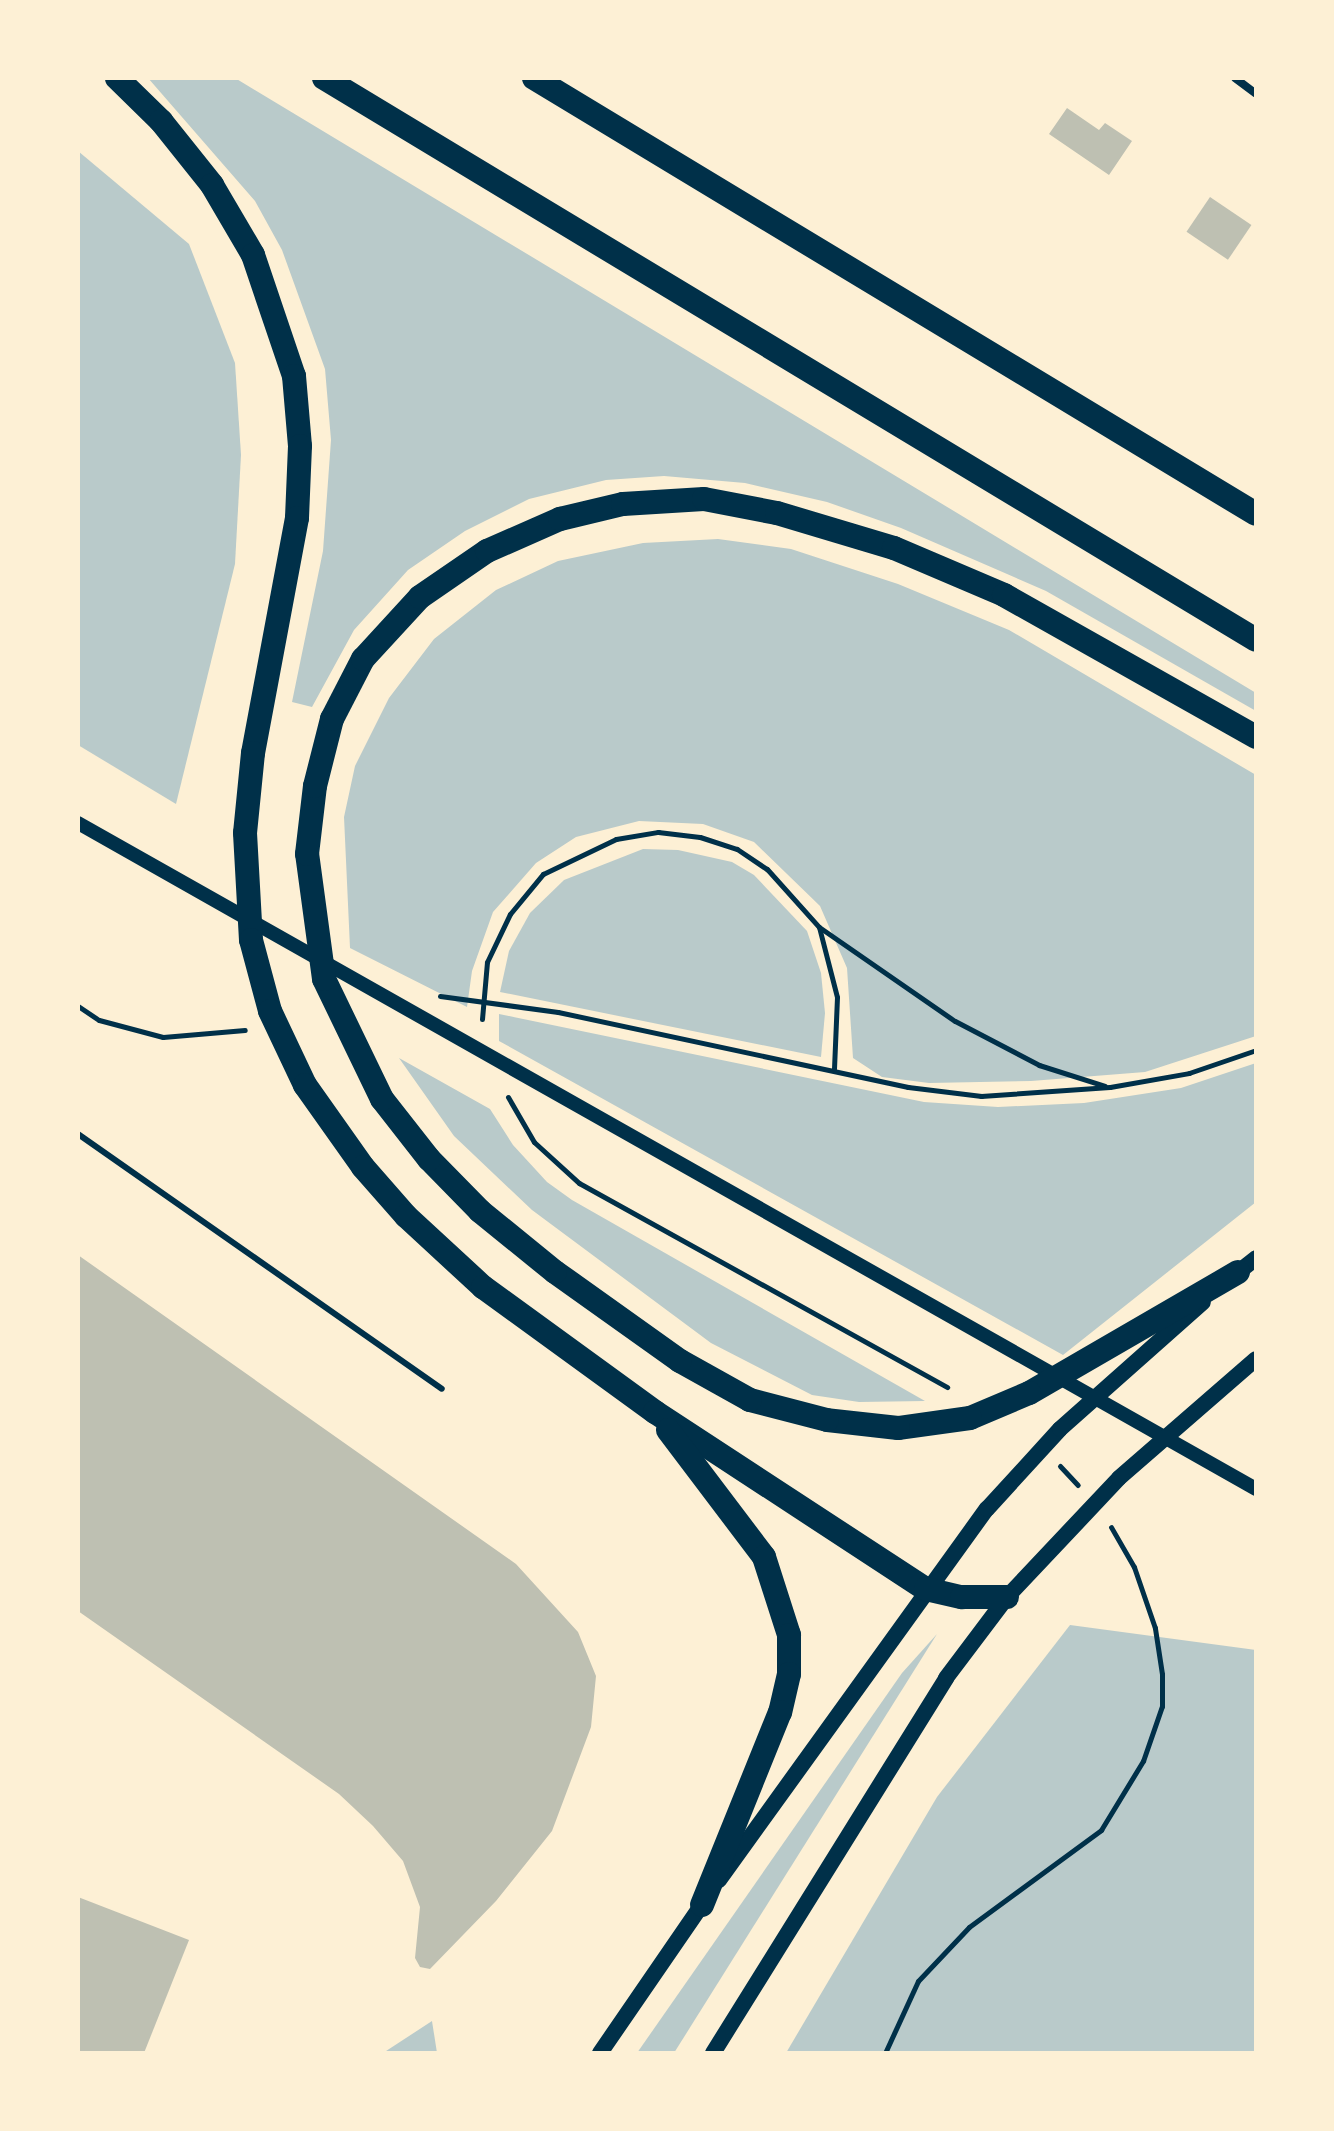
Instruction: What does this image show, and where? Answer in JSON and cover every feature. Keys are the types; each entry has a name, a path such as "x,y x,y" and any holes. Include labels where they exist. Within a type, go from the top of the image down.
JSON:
{"highway":[{"path":"117,78 161,121 226,208 253,255 294,376 300,446 297,518 253,753 245,833 251,940 284,1048 328,1120 406,1216 483,1287 655,1412 926,1589 962,1597 1007,1597"},
{"path":"324,78 1256,640"},
{"path":"534,78 1256,514"},
{"path":"1175,464 1256,506"},
{"path":"1247,1265 1029,1393 970,1418 898,1428 827,1420 750,1400 680,1361 555,1272 480,1211 429,1159 382,1099 324,979 307,854 315,786 332,719 363,659 420,597 487,551 560,519 623,504 704,499 777,513 894,548 1004,595 1256,737"},
{"path":"655,1412 764,1557 789,1635 789,1674 780,1712 702,1905"}],"main road":[{"path":"600,2053 926,1589 987,1509 1060,1429 1247,1265"},
{"path":"713,2053 946,1678 1007,1597 1119,1478 1256,1359"}],"street":[{"path":"1235,78 1256,94"},
{"path":"78,823 1255,1488"}],"lane":[{"path":"78,1134 442,1389"}],"path":[{"path":"484,1028 487,962 510,914 543,874 616,839 658,832 700,837 737,849 767,869 819,927 955,1021 1039,1065 1110,1087"},
{"path":"819,927 837,997 834,1069"},
{"path":"428,996 558,1012 908,1087 981,1096 1110,1087 1189,1073 1256,1050"},
{"path":"78,1006 99,1020 163,1037 250,1030"},
{"path":"506,1094 534,1142 579,1183 953,1390"},
{"path":"1051,1459 1080,1488"},
{"path":"885,2053 918,1981 969,1927 1101,1830 1143,1761 1162,1706 1155,1628 1134,1567 1110,1524"}],"shaded area":[{"path":"148,78 235,78 1256,693 1256,711 1046,591 901,528 827,502 745,483 664,476 606,480 529,499 465,531 408,570 354,630 312,707 292,702 323,551 331,440 325,369 282,250 255,201"},
{"path":"78,151 189,244 235,363 241,455 235,564 176,804 78,745"},
{"path":"718,539 791,549 898,584 1009,630 1256,775 1256,1036 1145,1072 1031,1081 929,1083 882,1077 853,1058 847,968 820,906 754,842 703,824 639,821 576,837 536,863 493,912 472,971 467,1007 350,948 344,817 355,766 389,698 434,639 496,590 558,561 643,543"},
{"path":"643,849 678,850 732,862 754,875 807,931 821,973 825,1013 821,1057 500,992 509,951 530,913 564,880"},
{"path":"499,1014 924,1102 998,1107 1084,1103 1181,1088 1256,1063 1256,1202 1063,1355 499,1041"},
{"path":"399,1058 490,1109 513,1145 547,1182 572,1200 925,1401 859,1402 812,1395 711,1343 532,1210 454,1136"},
{"path":"1070,1625 1256,1650 1256,2053 786,2053 937,1797"},
{"path":"937,1634 674,2053 637,2053 902,1673"},
{"path":"432,2021 437,2053 383,2053"}],"building":[{"path":"1067,108 1099,130 1105,123 1132,141 1109,175 1049,134"},
{"path":"1210,197 1251,225 1228,260 1187,232"},
{"path":"78,1255 516,1564 578,1632 596,1676 591,1727 552,1831 496,1901 430,1969 420,1967 415,1958 420,1907 403,1861 373,1826 339,1794 78,1611"},
{"path":"78,1897 189,1940 144,2053 78,2053"}]}
